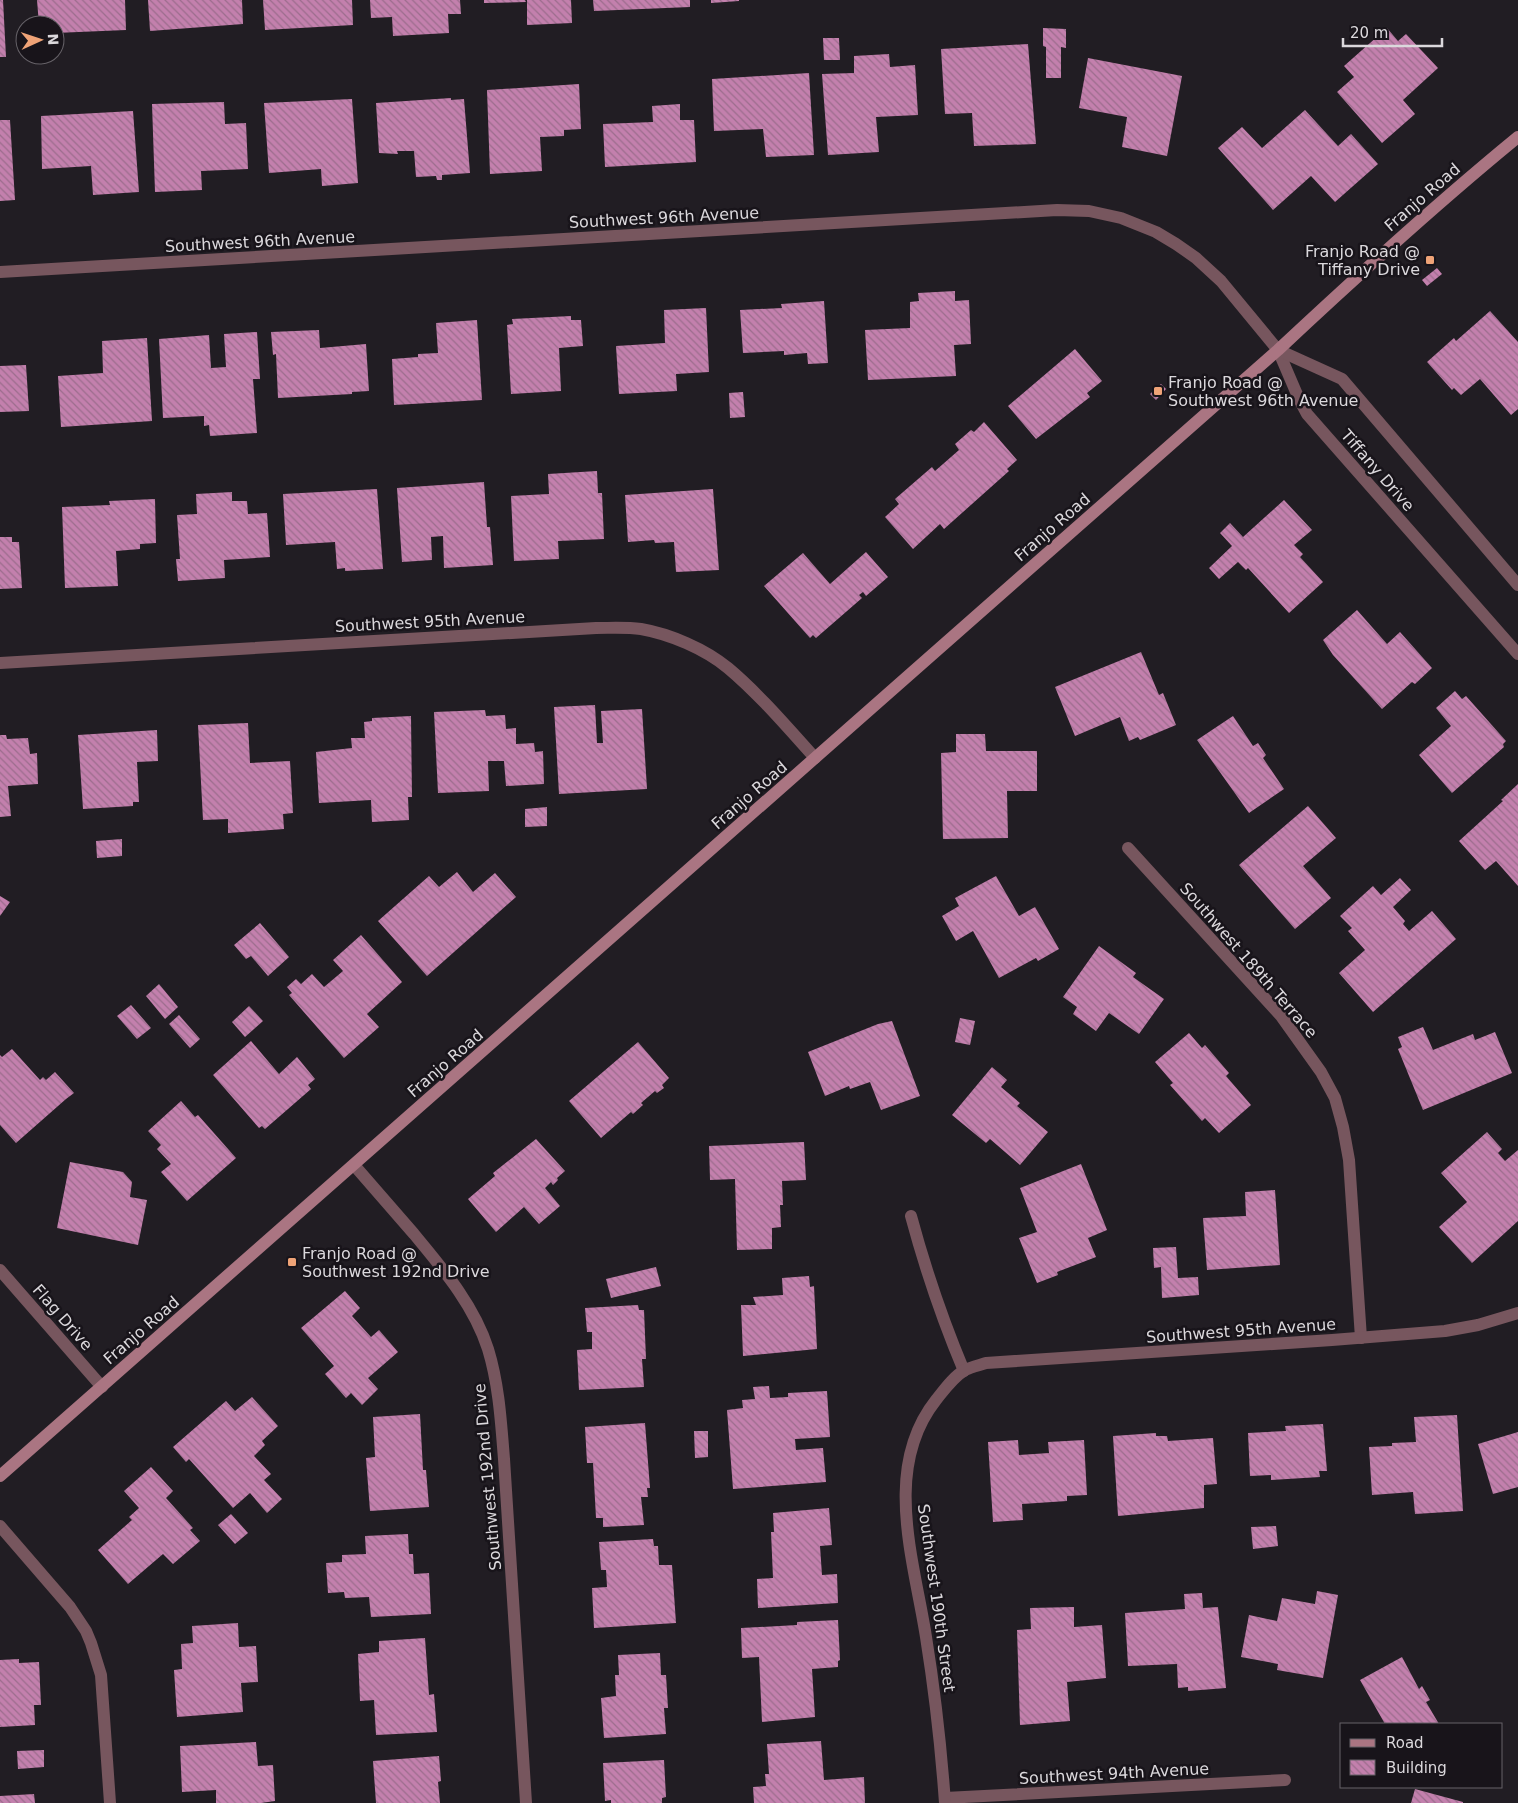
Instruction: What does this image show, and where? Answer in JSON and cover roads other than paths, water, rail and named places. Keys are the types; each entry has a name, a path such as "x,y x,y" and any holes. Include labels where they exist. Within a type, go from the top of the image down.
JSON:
{"street":[{"name":"Franjo Road","path":"0,1476 1278,350 1374,260 1518,137"},
{"name":"Southwest 96th Avenue","path":"0,272 1057,210 1089,211 1122,218 1156,232 1196,258 1222,281 1278,350"},
{"name":"Tiffany Drive","path":"1278,350 1342,379 1518,585"},
{"name":"Tiffany Drive","path":"1278,350 1307,414 1518,654"},
{"name":"Southwest 95th Avenue","path":"0,663 596,628 640,629 692,647 727,667 815,758"},
{"name":"Southwest 189th Terrace","path":"1128,848 1281,1016 1321,1072 1335,1098 1349,1160 1361,1338"},
{"name":"Southwest 192nd Drive","path":"354,1165 440,1265 462,1296 488,1348 495,1374 501,1411 526,1803"},
{"path":"911,1216 920,1250 950,1337 964,1371"},
{"name":"Flag Drive","path":"0,1270 102,1387"},
{"name":"Southwest 95th Avenue","path":"964,1371 986,1363 1031,1359 1361,1338 1445,1330 1478,1325 1518,1313"},
{"name":"Southwest 190th Street","path":"945,1801 937,1705 908,1534 907,1471 911,1446 919,1425 948,1384 964,1371"},
{"path":"0,1526 70,1607 91,1643 101,1675 110,1803"},
{"name":"Southwest 94th Avenue","path":"945,1801 1285,1780"}],"place":[{"name":"Franjo Road @ Tiffany Drive","path":"1430,260"},
{"name":"Franjo Road @ Southwest 96th Avenue","path":"1158,391"},
{"name":"Franjo Road @ Southwest 192nd Drive","path":"292,1262"}]}
